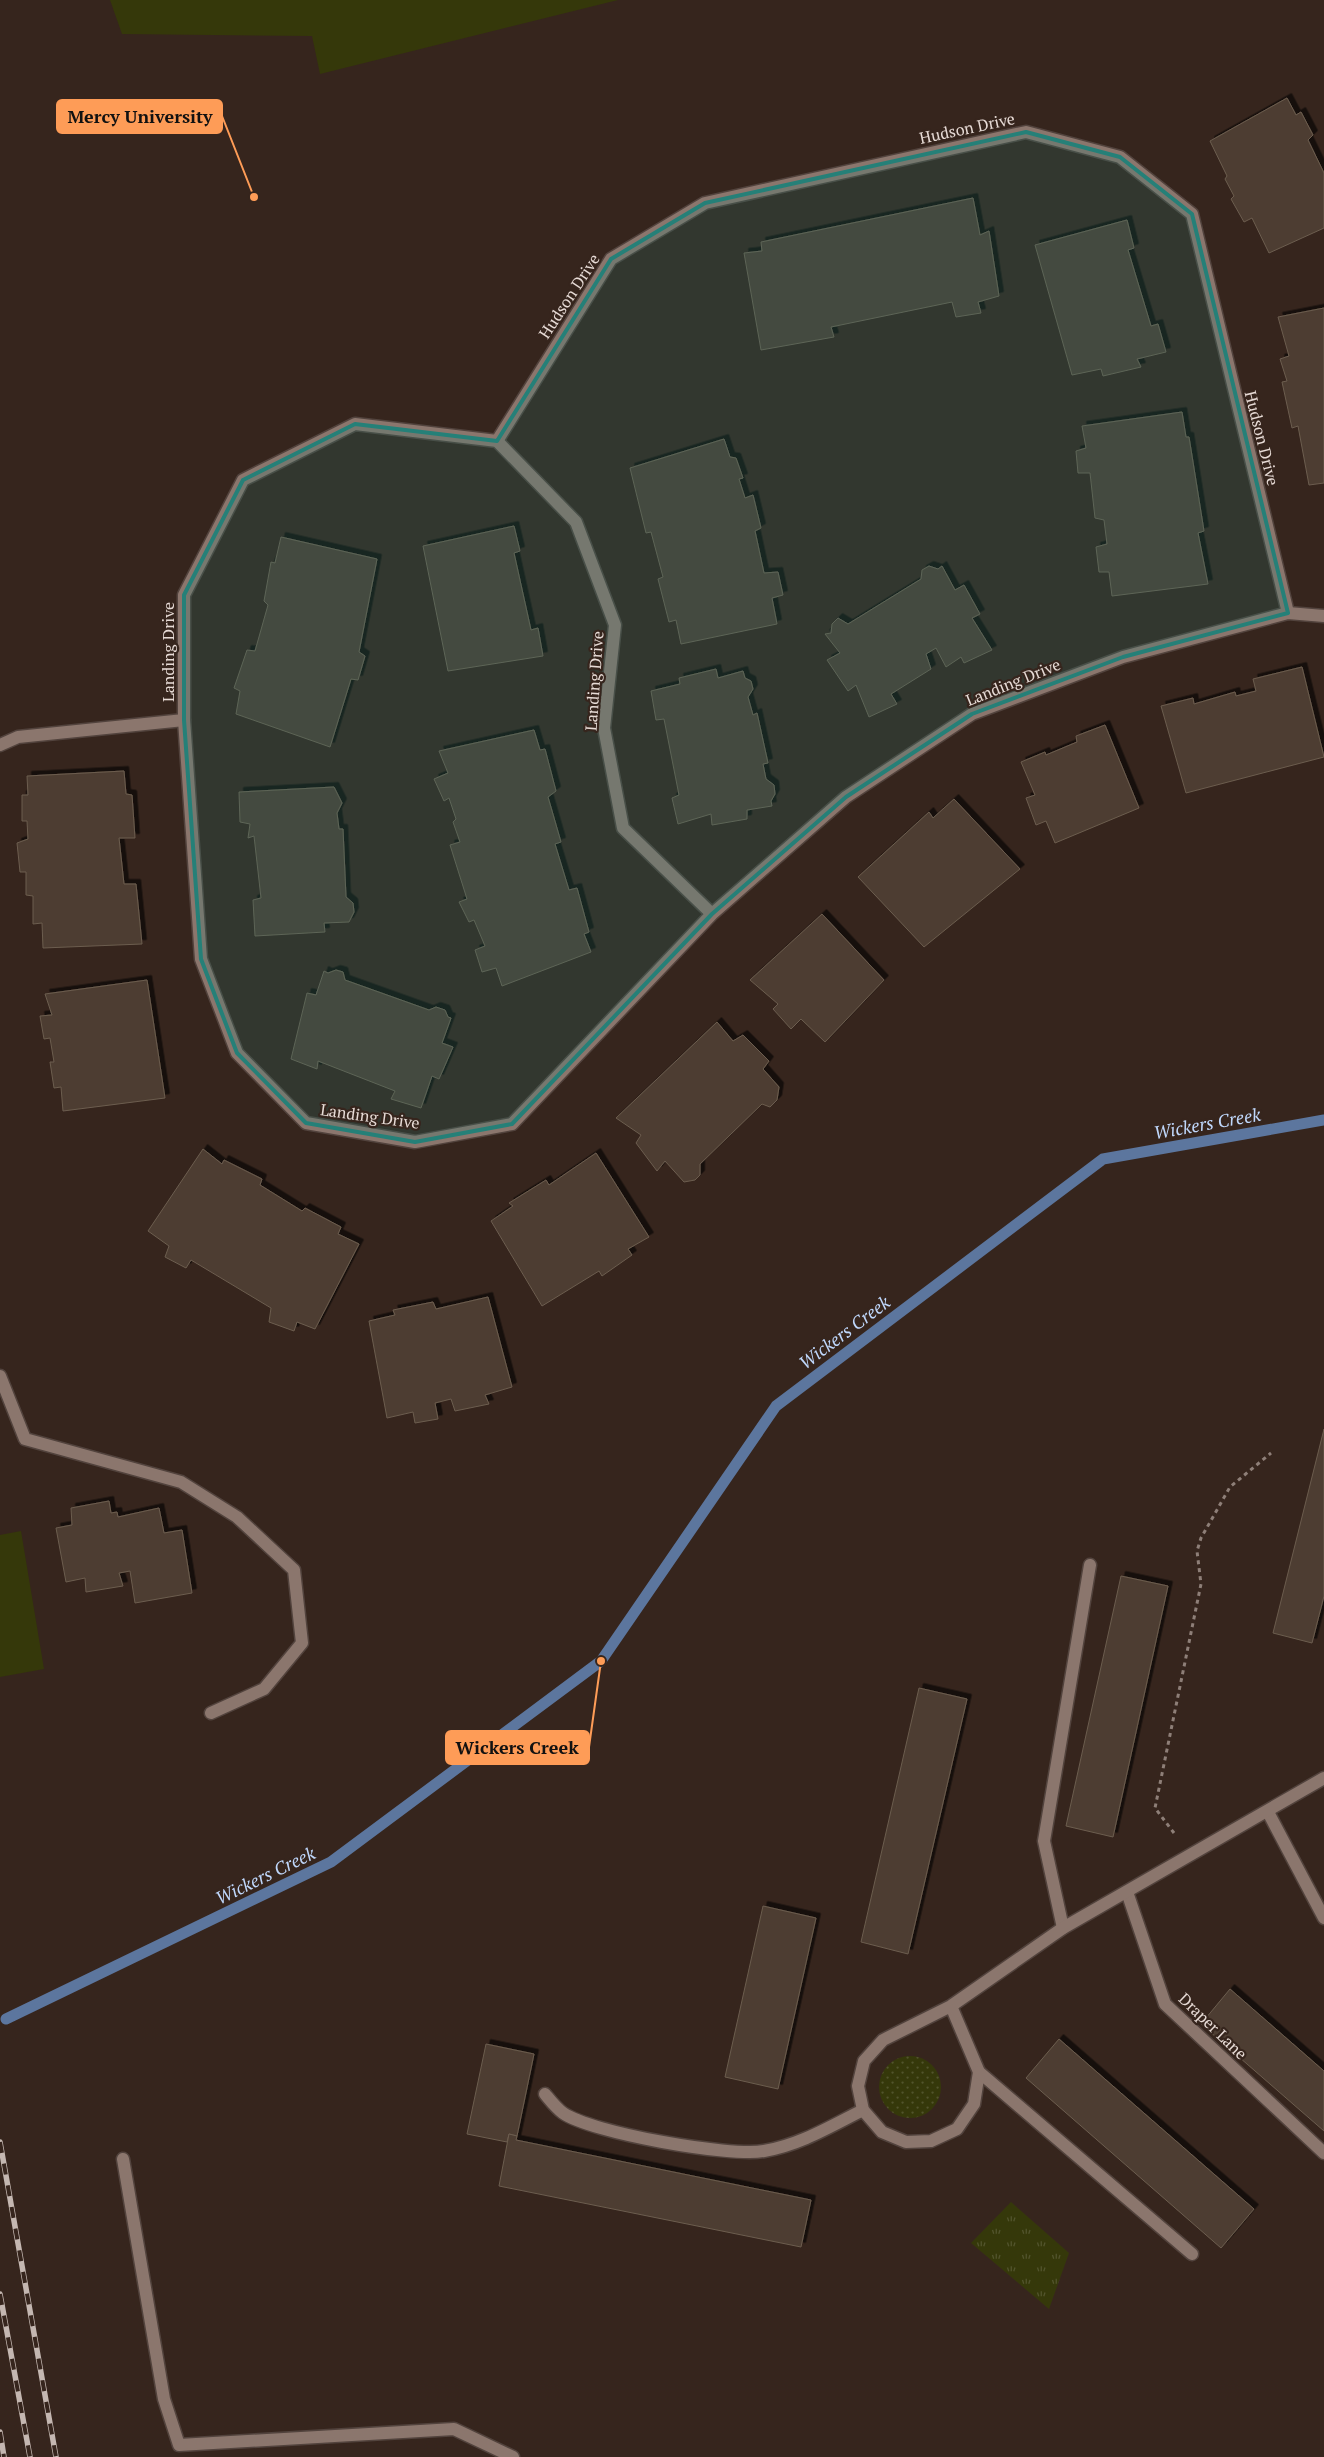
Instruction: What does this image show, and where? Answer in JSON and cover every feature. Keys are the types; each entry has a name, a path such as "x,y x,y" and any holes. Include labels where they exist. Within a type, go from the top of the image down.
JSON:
{"street":[{"name":"Hudson Drive","path":"497,441 611,258 705,203 1026,132 1120,157 1192,214 1288,613"},
{"name":"Landing Drive","path":"712,914 623,828 604,728 615,625 576,522 497,441 354,424 243,480 184,595 184,720 201,959 237,1053 306,1123 415,1142 512,1124 712,914 846,797 972,714 1123,657 1288,613 1324,616"},
{"path":"0,745 18,737 184,720"},
{"path":"0,1376 25,1439 181,1482 236,1518 294,1570 302,1643 264,1689 211,1713"},
{"path":"1063,1928 1044,1841 1090,1565"},
{"path":"979,2072 974,2104 957,2129 931,2141 906,2142 882,2132 863,2110 858,2086 864,2061 883,2040 951,2006 1063,1928 1268,1812 1324,1778"},
{"path":"1268,1812 1324,1918"},
{"name":"Draper Lane","path":"1127,1892 1165,2004 1324,2153"},
{"path":"951,2006 979,2072 1192,2254"},
{"path":"545,2094 563,2113 584,2123 661,2141 729,2152 764,2151 799,2142 863,2110"},
{"path":"123,2158 164,2398 179,2445 454,2429 514,2457"}],"path":[{"path":"1193,1854 1154,1808 1201,1584 1197,1551 1201,1538 1230,1488 1271,1453"}],"highlighted area":[{"path":"1026,132 1120,157 1192,214 1288,613 1123,657 972,714 846,797 712,914 512,1124 415,1142 306,1123 237,1053 201,959 184,720 184,595 243,480 355,424 497,441 611,259 705,203"}],"green space":[{"path":"110,0 618,0 320,74 312,36 122,34"},
{"path":"21,1531 44,1669 0,1677 0,1535"},
{"path":"910,2056 922,2058 932,2065 939,2075 941,2087 939,2099 932,2109 922,2116 910,2118 898,2116 888,2109 881,2099 879,2087 881,2075 888,2065 898,2058"},
{"path":"1011,2202 1069,2253 1049,2309 971,2243"}],"building":[{"path":"1287,98 1296,115 1301,112 1313,135 1308,140 1324,173 1324,228 1269,253 1252,218 1244,222 1231,199 1234,196 1225,179 1227,176 1210,141"},
{"path":"973,198 980,235 989,231 999,296 978,302 981,313 956,317 952,302 831,327 834,337 761,350 744,253 762,251 761,242"},
{"path":"1127,220 1134,248 1128,250 1151,326 1158,324 1166,352 1137,359 1141,367 1103,376 1101,369 1072,375 1035,245"},
{"path":"1324,308 1324,483 1309,485 1298,426 1292,428 1282,382 1287,381 1280,359 1289,356 1278,317"},
{"path":"1182,412 1186,437 1189,437 1204,531 1198,533 1208,584 1112,596 1109,572 1099,572 1096,547 1107,544 1104,520 1095,518 1090,473 1078,473 1076,451 1086,448 1082,426"},
{"path":"724,439 730,457 736,458 743,478 739,479 745,498 753,495 761,528 755,531 764,573 778,572 783,595 772,598 777,624 681,644 676,620 669,622 658,579 663,577 651,532 646,533 630,468"},
{"path":"514,526 520,551 514,553 531,630 538,628 543,656 448,671 423,546"},
{"path":"281,537 377,559 359,652 365,656 358,680 351,679 330,747 236,714 240,691 234,688 247,650 255,651 268,605 264,601 271,562 275,563"},
{"path":"929,566 938,569 942,566 955,590 964,585 980,614 972,618 992,650 964,663 961,657 946,667 936,648 926,654 931,669 891,694 897,704 869,717 856,685 848,691 827,660 840,653 825,634 831,633 832,624 838,618 848,624 921,579 922,570"},
{"path":"1302,667 1324,757 1186,793 1161,706 1193,698 1194,704 1235,692 1236,696 1256,691 1253,679"},
{"path":"716,669 718,678 743,671 745,678 751,681 753,689 748,697 753,715 757,713 768,763 763,764 766,779 774,785 775,794 771,801 772,806 747,810 747,819 712,825 711,814 678,824 672,798 679,795 664,719 656,720 651,691 680,684 679,678"},
{"path":"1105,725 1139,808 1055,843 1046,821 1036,825 1026,798 1035,795 1021,762 1045,752 1046,755 1077,742 1076,736"},
{"path":"534,730 540,750 545,749 556,791 548,797 561,842 555,844 569,890 577,888 589,932 584,934 591,952 502,986 496,968 482,972 475,950 485,946 474,920 469,922 459,902 467,899 450,845 460,842 453,822 456,819 449,798 444,801 434,779 448,773 439,751"},
{"path":"124,771 126,794 132,795 135,838 119,838 124,884 136,884 142,944 43,948 42,923 33,924 33,896 26,895 26,872 20,872 17,843 28,839 27,821 22,821 22,795 28,795 27,776"},
{"path":"334,787 342,803 337,813 339,829 343,829 346,897 353,903 354,912 349,922 324,923 325,932 255,936 253,900 261,898 254,836 248,838 250,824 240,822 239,792"},
{"path":"954,799 1020,869 924,947 858,877 929,812 933,818"},
{"path":"822,914 884,980 825,1042 801,1019 791,1029 773,1009 778,1004 750,980"},
{"path":"336,970 343,972 345,980 429,1010 436,1007 445,1010 448,1017 451,1018 442,1043 453,1047 439,1079 432,1076 421,1108 391,1099 395,1091 318,1061 317,1069 291,1059 307,993 316,995 324,971 328,973"},
{"path":"147,980 165,1098 63,1111 61,1087 54,1088 50,1062 54,1062 50,1038 44,1039 40,1016 52,1015 45,994"},
{"path":"717,1022 733,1041 743,1035 769,1061 763,1069 779,1087 777,1100 770,1107 762,1104 700,1164 700,1175 695,1180 684,1182 665,1161 657,1171 636,1143 641,1135 616,1118"},
{"path":"203,1149 222,1164 224,1160 262,1179 260,1185 302,1211 305,1208 341,1227 338,1234 359,1244 315,1329 297,1322 294,1331 269,1322 271,1308 191,1260 186,1268 165,1257 169,1246 148,1231"},
{"path":"596,1153 649,1237 628,1249 632,1255 602,1276 599,1271 542,1306 491,1221 513,1206 509,1203 546,1180 549,1185"},
{"path":"488,1297 512,1387 485,1395 489,1404 455,1411 451,1399 435,1403 438,1419 415,1423 413,1412 387,1418 369,1321 395,1315 393,1310 433,1302 436,1309"},
{"path":"1324,1429 1324,1596 1312,1643 1273,1633"},
{"path":"109,1501 111,1513 117,1512 118,1517 159,1508 164,1533 182,1530 192,1593 135,1603 130,1571 119,1573 123,1586 86,1592 85,1578 66,1582 56,1528 72,1525 71,1508"},
{"path":"1121,1576 1168,1586 1113,1837 1066,1826"},
{"path":"919,1688 967,1699 908,1954 861,1942"},
{"path":"763,1906 816,1918 778,2089 725,2077"},
{"path":"1230,1989 1324,2071 1324,2131 1201,2024"},
{"path":"1059,2039 1254,2209 1221,2248 1026,2078"},
{"path":"486,2044 534,2054 517,2136 509,2134 507,2142 467,2134"},
{"path":"509,2134 517,2136 516,2140 811,2200 801,2247 499,2186"}],"waterway":[{"name":"Wickers Creek","path":"6,2019 331,1862 601,1661 776,1406 1103,1159 1324,1120"}],"railway":[{"path":"0,2142 56,2457"},
{"path":"0,2294 30,2457"},
{"path":"0,2432 4,2457"}],"place":[{"name":"Mercy University","path":"254,197"},
{"name":"Wickers Creek","path":"601,1661"}]}
